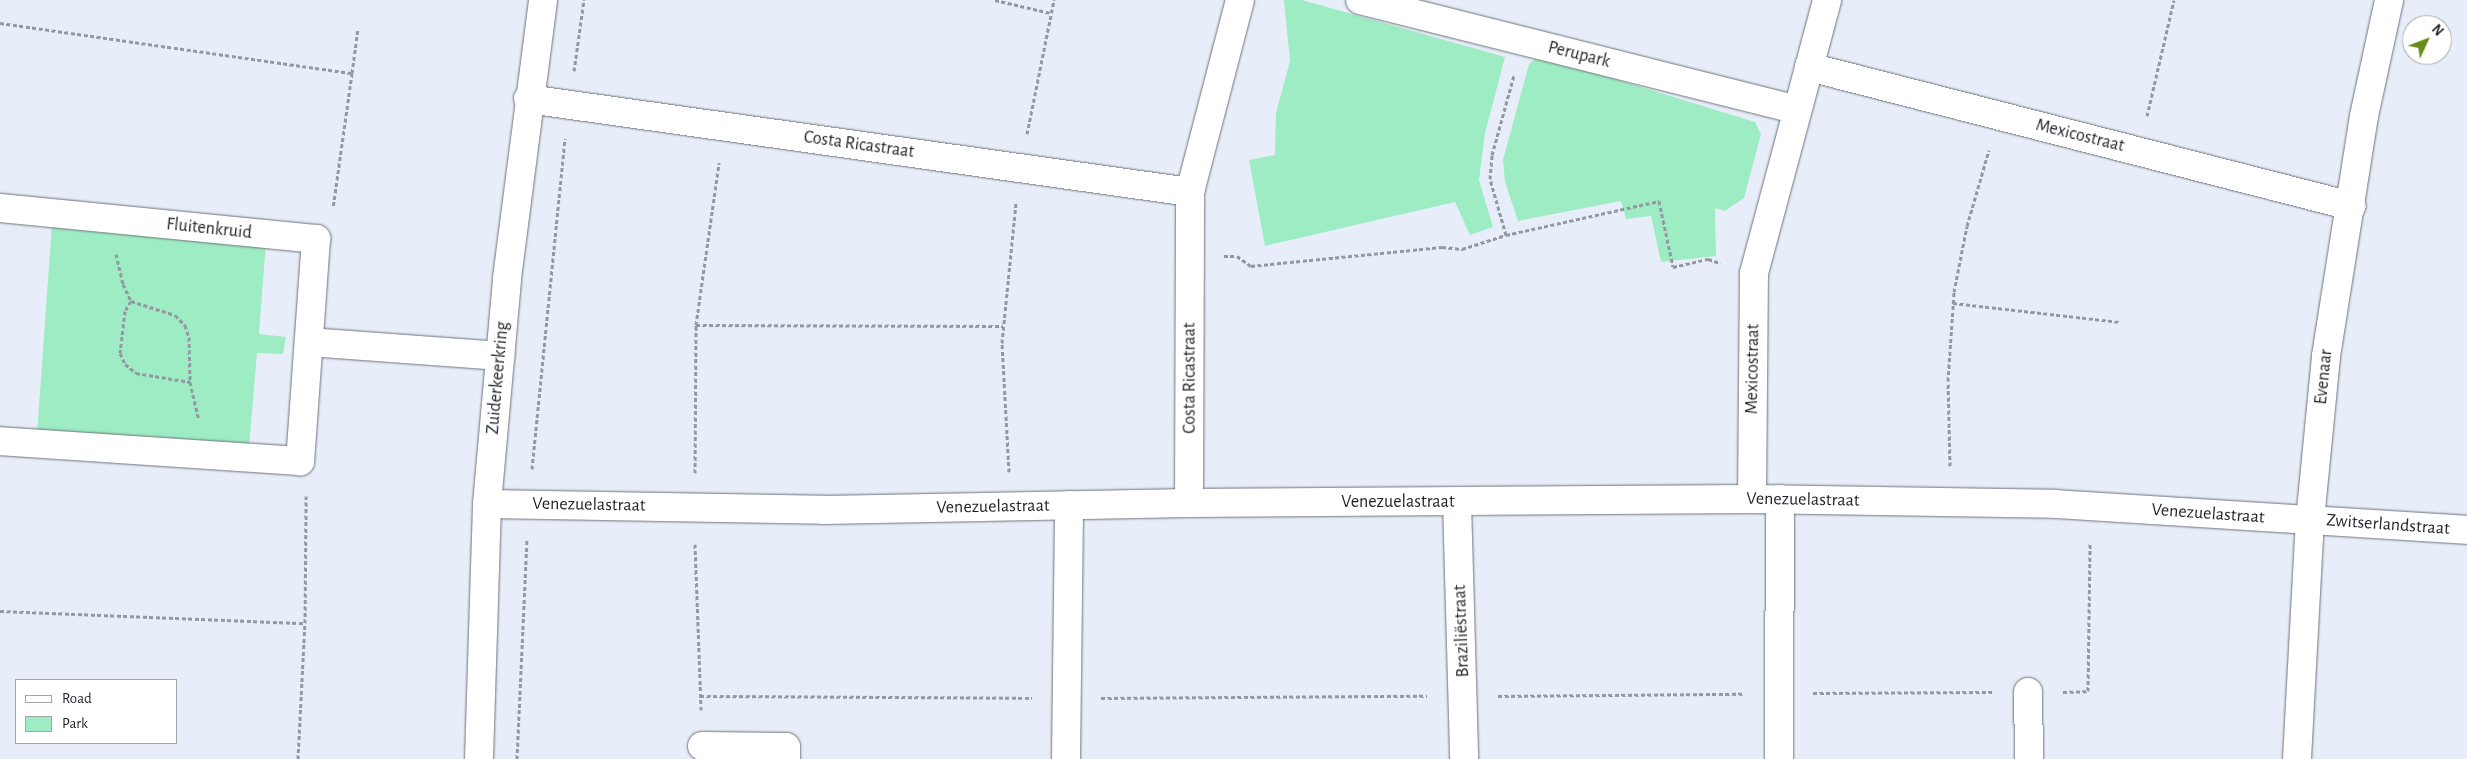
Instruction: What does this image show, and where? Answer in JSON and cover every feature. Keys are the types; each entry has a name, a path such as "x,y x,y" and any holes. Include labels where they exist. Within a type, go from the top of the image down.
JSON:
{"street":[{"name":"Zuiderkeerkring","path":"479,759 487,504 500,356 528,99 542,0"},
{"name":"Costa Ricastraat","path":"1190,503 1190,192 1240,0"},
{"name":"Perupark","path":"1360,0 1797,110"},
{"name":"Mexicostraat","path":"1752,499 1754,273 1827,0"},
{"name":"Evenaar","path":"2297,759 2310,520 2326,356 2364,116 2389,0"},
{"name":"Mexicostraat","path":"1809,67 2351,206"},
{"name":"Costa Ricastraat","path":"528,99 1190,192"},
{"name":"Fluitenkruid","path":"0,208 316,239"},
{"path":"0,442 300,461 316,239"},
{"path":"309,342 500,356"},
{"path":"1779,759 1780,499"},
{"name":"Venezuelastraat","path":"487,504 823,510 1190,503 1780,499 2055,504 2310,520"},
{"name":"Braziliëstraat","path":"1457,502 1464,759"},
{"path":"1066,759 1069,506"},
{"name":"Zwitserlandstraat","path":"2310,520 2467,530"},
{"path":"2028,692 2029,759"},
{"path":"702,746 786,747 786,759"}],"path":[{"path":"518,759 529,504 569,104 584,0"},
{"path":"995,0 1051,14"},
{"path":"1012,507 1003,326 1020,168 1054,0"},
{"path":"2139,152 2174,0"},
{"path":"0,23 352,73"},
{"path":"316,239 331,220 358,28"},
{"path":"1506,235 1490,179 1492,155 1524,41"},
{"path":"1950,502 1948,381 1953,303 1967,226 1999,116"},
{"path":"702,746 694,508 696,325 724,126"},
{"path":"1191,258 1237,256 1251,266 1442,246 1462,249 1506,235 1659,201 1673,267 1708,259 1754,273"},
{"path":"115,219 114,246 123,284 132,301 175,315 185,325 189,336 190,382 206,454"},
{"path":"132,301 125,311 120,353 125,364 136,373 190,382"},
{"path":"1953,303 2121,322"},
{"path":"696,325 1003,326"},
{"path":"298,759 305,623 306,490 300,461"},
{"path":"0,611 305,623"}],"green space":[{"path":"1284,0 1302,0 1505,57 1485,133 1479,180 1493,227 1470,235 1455,202 1265,246 1249,160 1275,155 1276,113 1290,61"},
{"path":"1540,56 1755,122 1761,134 1744,198 1725,211 1715,208 1716,256 1661,262 1651,216 1626,219 1621,201 1518,221 1505,182 1503,160 1529,64"},
{"path":"52,223 266,243 259,334 286,337 283,354 257,353 249,448 37,434"}]}
